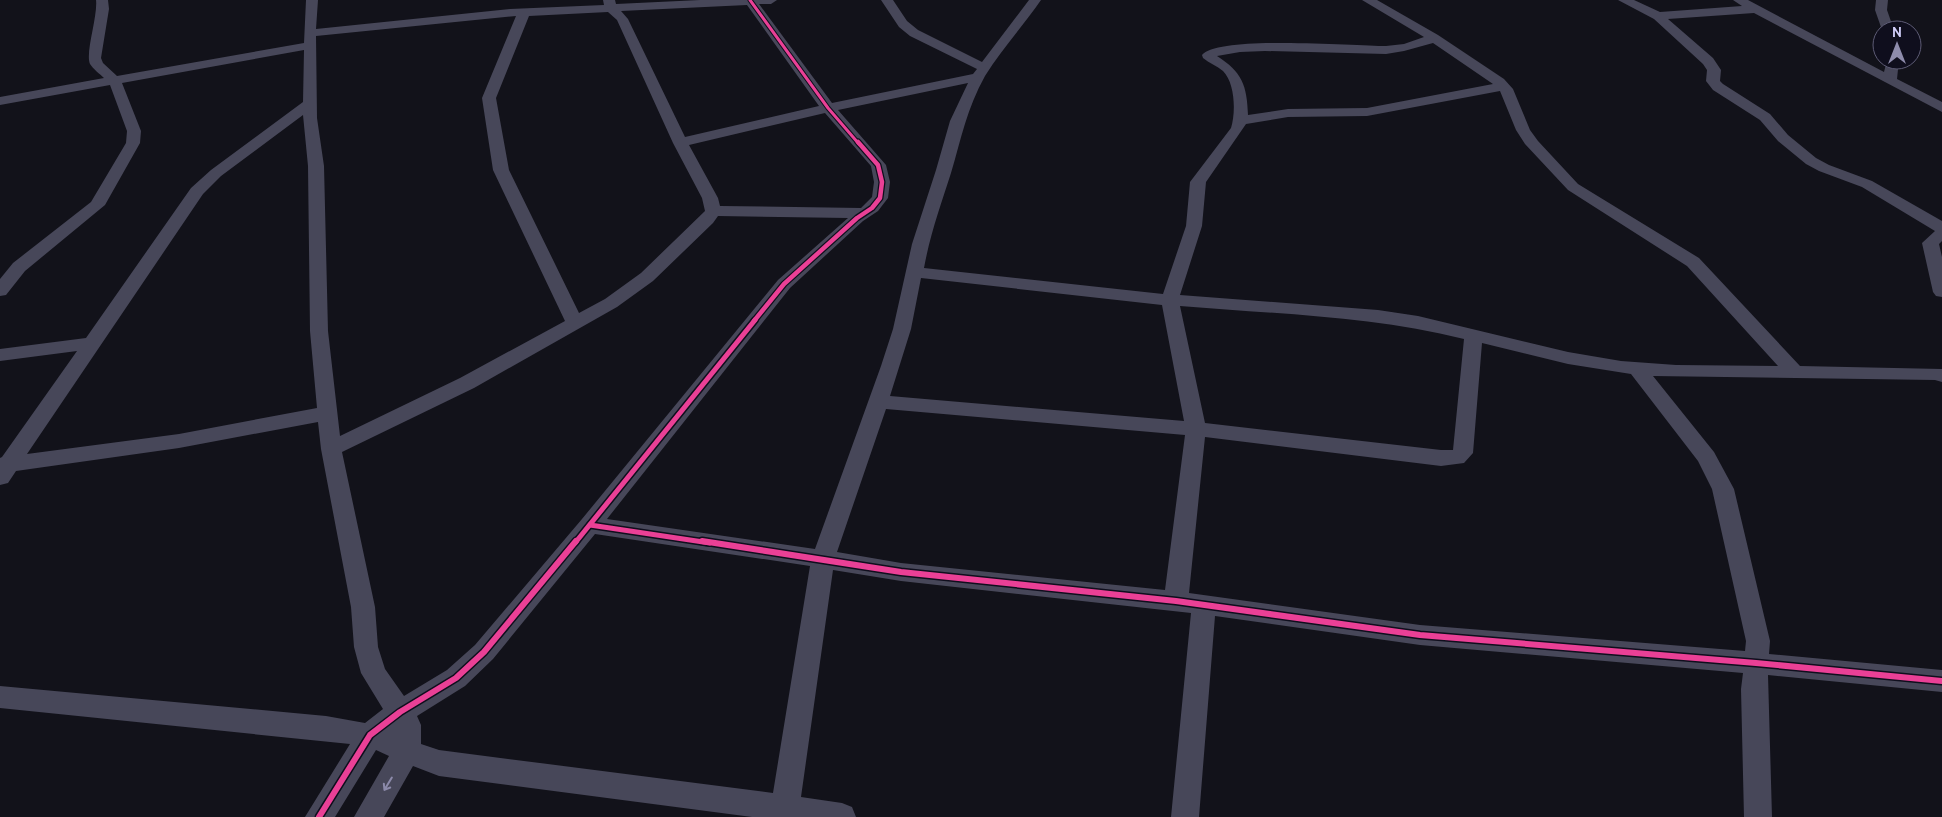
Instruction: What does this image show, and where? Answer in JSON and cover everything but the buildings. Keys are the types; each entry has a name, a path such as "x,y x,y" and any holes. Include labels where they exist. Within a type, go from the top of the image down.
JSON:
{"street":[{"path":"0,291 19,268 98,206 133,143 134,131 115,81 97,64 95,58 104,9 102,0"},
{"path":"312,0 310,103 316,166 319,331 331,449 363,607 366,647 374,673 408,726 408,751 368,817"},
{"path":"0,101 115,81 311,39 524,12 610,4 771,0"},
{"path":"887,0 903,24 981,73"},
{"path":"785,808 823,559 902,329 920,244 944,170 957,121 981,73 1034,0"},
{"path":"1368,0 1434,38 1503,86 1523,130 1573,187 1693,262 1794,373"},
{"path":"1624,0 1658,16 1708,61 1714,70 1713,81 1718,87 1765,117 1783,138 1811,161 1866,184 1942,228"},
{"path":"1739,0 1942,108"},
{"path":"1882,0 1881,10 1884,20"},
{"path":"319,817 370,735 400,712 456,678 484,652 590,525 784,284 880,198 882,182 878,165 828,108 750,1"},
{"path":"331,449 467,383 611,303 647,277 713,212 710,198 680,143 622,19 610,4"},
{"path":"1658,16 1755,8"},
{"path":"524,12 489,98 501,170 575,324"},
{"path":"1176,600 1196,429 1170,300 1194,226 1198,182 1242,120 1234,80 1230,71 1208,56 1210,52 1258,47 1386,50 1412,47 1434,38"},
{"path":"1890,79 1891,70"},
{"path":"680,143 981,73"},
{"path":"1242,120 1288,112 1367,112 1503,86"},
{"path":"3,469 198,191 216,173 310,103"},
{"path":"713,212 864,213"},
{"path":"1942,233 1930,243 1942,292"},
{"path":"0,270 19,268"},
{"path":"914,272 1170,300 1378,316 1474,334 1568,358 1637,368 1676,371 1794,373 1941,372"},
{"path":"878,402 1196,429 1442,458 1458,458 1463,453 1474,334"},
{"path":"0,355 93,343"},
{"path":"1637,368 1707,457 1723,489 1758,641 1754,689 1758,817"},
{"path":"3,469 179,441 327,413"},
{"path":"590,525 901,572 1176,600 1420,635 1756,663 1942,681"},
{"path":"1185,817 1204,605"},
{"path":"0,697 290,724 370,735 420,758 439,763 842,817"}],"cycle path":[{"path":"319,817 370,735 400,712 456,678 484,652 590,525 784,284 857,218 872,208 880,198 882,182 878,165 828,108 750,0"},
{"path":"590,525 901,572 1176,601 1420,635 1756,663 1942,681"}]}
